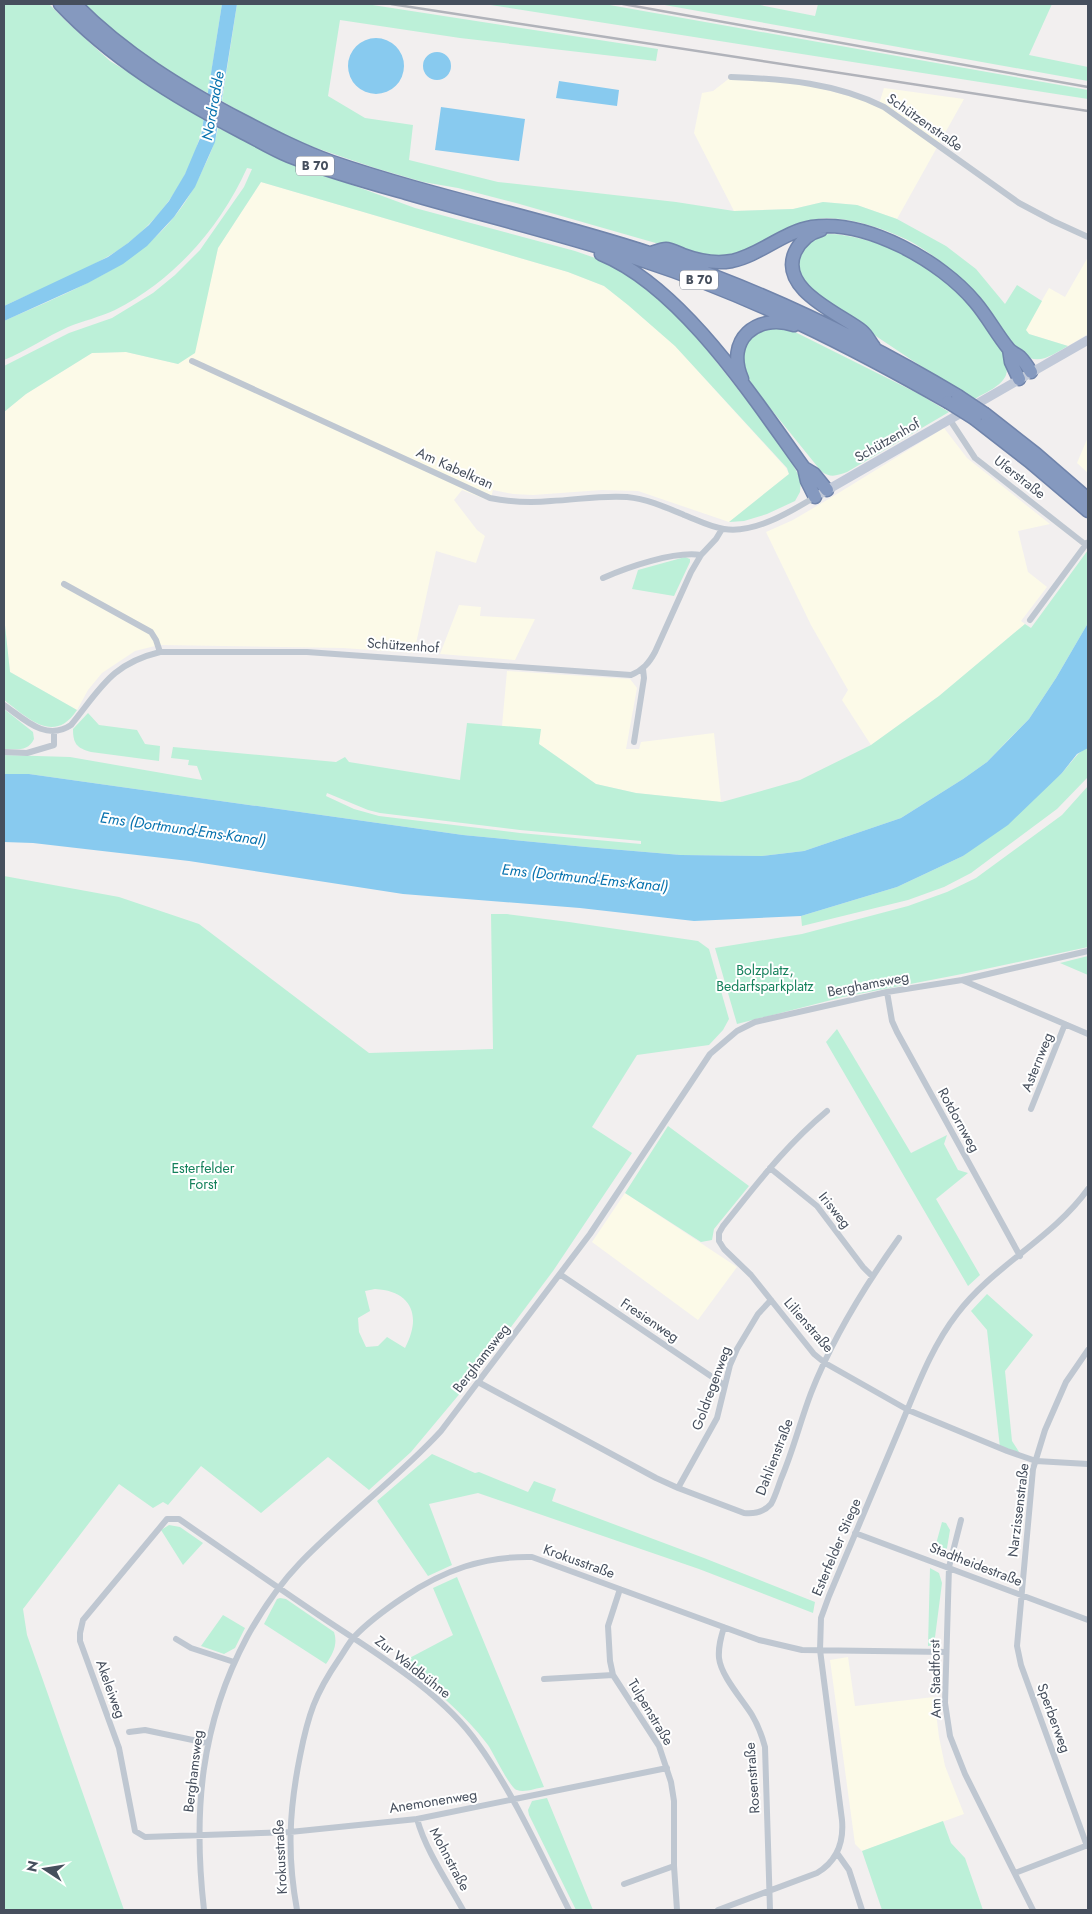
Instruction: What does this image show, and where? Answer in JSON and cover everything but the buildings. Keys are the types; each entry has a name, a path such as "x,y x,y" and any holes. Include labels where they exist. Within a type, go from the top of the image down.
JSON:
{"highway":[{"name":"B 70","path":"60,4 73,18 145,76 189,97 287,155 328,170 583,242 692,278 745,298 811,328 953,399"},
{"name":"B 70","path":"75,4 122,46 189,97"},
{"name":"B 70","path":"230,120 331,162 651,253 750,289 874,348 1036,454 1088,499"},
{"path":"651,253 667,249 696,260 711,262 732,261 795,232 812,227 833,227 872,235 911,250 949,276 974,301 1009,349 1021,359 1031,372"},
{"path":"833,227 818,230 808,236 798,246 793,257 793,269 798,283 810,298 864,332 874,348"},
{"path":"583,242 590,249 609,257 648,282 691,322 747,390 804,468 815,497"},
{"path":"747,390 738,370 737,360 739,345 743,337 750,330 758,326 778,322 811,328"},
{"path":"1009,349 1011,362 1019,379"},
{"name":"B 70","path":"980,417 1088,511"},
{"path":"804,468 814,474 828,490"}],"street":[{"name":"Schützenstraße","path":"731,77 789,80 844,91 866,98 884,107 1019,203 1053,221 1088,236"},
{"name":"Schützenhof","path":"722,529 734,530 762,524 786,514 1088,340"},
{"name":"Am Kabelkran","path":"192,361 490,498 513,502 534,502 626,497 658,504 722,529"},
{"name":"Uferstraße","path":"950,420 975,458 1087,543 1030,620"},
{"path":"634,742 644,678 643,669 656,652 691,572 701,554 713,543 722,529"},
{"path":"603,578 620,570 681,554 701,554"},
{"path":"64,584 150,632 156,640 160,652"},
{"name":"Schützenhof","path":"54,732 64,730 72,725 107,678 138,658 160,652 307,652 622,675 631,675 643,669"},
{"path":"4,704 32,726 54,732 54,745 28,753 4,752"},
{"name":"Berghamsweg","path":"204,1910 199,1835 201,1793 207,1743 221,1692 234,1662 262,1610 278,1587 319,1544 418,1456 441,1431 561,1275 596,1226 710,1054 744,1027 755,1022 887,992 962,980 1088,951"},
{"path":"962,980 1088,1034"},
{"name":"Rotdornweg","path":"887,992 892,1021 897,1032 1020,1256"},
{"name":"Asternweg","path":"1031,1109 1065,1024"},
{"name":"Lilienstraße","path":"827,1112 801,1133 723,1226 719,1233 719,1241 724,1250 740,1263 814,1354 825,1364 908,1410 1036,1461 1088,1464"},
{"name":"Irisweg","path":"770,1168 818,1206 863,1267 872,1276"},
{"name":"Esterfelder Stiege","path":"837,1853 842,1838 842,1820 820,1650 820,1628 824,1609 941,1336 957,1313 978,1290 1048,1233 1088,1189"},
{"name":"Dahlienstraße","path":"478,1382 678,1488 744,1513 750,1514 762,1511 772,1502 788,1463 804,1411 832,1346 872,1276 899,1238"},
{"name":"Fresienweg","path":"561,1275 724,1385"},
{"name":"Goldregenweg","path":"678,1488 717,1418 724,1385 737,1349 758,1314 771,1300"},
{"name":"Narzissenstraße","path":"1021,1595 1033,1469 1045,1430 1066,1382 1088,1350"},
{"name":"Zur Waldbühne","path":"167,1519 179,1519 393,1665 465,1727 478,1744 512,1800 568,1910"},
{"name":"Akeleiweg","path":"167,1519 83,1620 80,1636 119,1748 135,1831 145,1837 199,1835"},
{"name":"Am Stadtforst","path":"962,1520 949,1567 945,1703 950,1736 965,1774 1033,1910"},
{"name":"Stadtheidestraße","path":"856,1533 1088,1620"},
{"name":"Krokusstraße","path":"297,1910 291,1860 290,1832 293,1792 307,1721 315,1698 327,1676 354,1638 377,1616 419,1588 455,1570 486,1560 508,1557 532,1558 724,1627 790,1648 946,1652"},
{"name":"Tulpenstraße","path":"620,1589 608,1626 610,1661 613,1675 659,1746 666,1768 674,1801 674,1866 677,1910"},
{"name":"Sperberweg","path":"1021,1595 1017,1646 1019,1657 1088,1846"},
{"name":"Rosenstraße","path":"724,1627 719,1648 719,1660 723,1671 753,1717 765,1747 770,1910"},
{"path":"176,1639 191,1648 234,1662"},
{"path":"544,1679 613,1675"},
{"path":"129,1732 145,1730 207,1743"},
{"name":"Anemonenweg","path":"199,1835 290,1832 417,1819 666,1768"},
{"name":"Mohnstraße","path":"417,1819 428,1847 463,1910"},
{"path":"1014,1873 1088,1846"},
{"path":"718,1910 817,1873 825,1868 837,1853 849,1870 862,1910"},
{"path":"624,1884 674,1866"}],"shaded area":[{"path":"731,77 789,80 879,104 884,88 964,99 897,219 857,205 823,202 793,209 734,211 694,133 702,93 713,91"},
{"path":"261,182 568,272 604,286 675,346 786,468 789,474 729,522 638,491 602,490 533,495 493,490 490,501 462,490 454,500 477,530 485,536 476,563 436,551 414,653 343,648 159,645 135,651 102,673 88,690 77,710 10,672 4,616 4,412 26,394 92,353 126,352 178,364 194,353 218,248"},
{"path":"1088,257 1088,334 1068,346 1029,334 1025,330 1049,288 1065,297"},
{"path":"944,428 967,458 1050,524 1018,531 1028,572 1047,587 1021,621 1025,624 939,696 871,745 842,700 848,690 811,625 766,532 793,520"},
{"path":"1088,437 1088,473 1077,463"},
{"path":"459,605 481,607 480,616 535,619 515,660 440,654"},
{"path":"507,671 630,679 637,688 626,749 639,749 641,742 714,733 721,802 636,793 596,784 539,744 502,726"},
{"path":"625,1193 737,1267 698,1320 592,1242"},
{"path":"848,1657 855,1706 934,1697 945,1766 964,1814 862,1851 855,1844 830,1660"}],"green space":[{"path":"4,4 49,4 110,61 204,118 199,139 183,179 171,198 142,231 107,257 69,277 4,306"},
{"path":"84,4 222,4 208,93 174,75 142,53 112,30"},
{"path":"237,4 366,4 658,49 656,61 460,38 340,20 328,96 365,118 413,125 409,160 498,182 676,202 734,211 793,209 823,202 857,205 897,219 946,246 976,269 1005,304 1017,285 1042,301 1026,330 1029,334 1068,346 1040,359 1024,355 1008,338 983,303 946,266 915,244 881,229 854,221 829,218 817,219 793,226 760,244 737,253 708,255 680,250 458,188 423,182 316,148 273,131 222,101"},
{"path":"484,4 604,4 1088,90 1088,99"},
{"path":"659,4 755,4 815,16 818,4 1052,4 1029,55 1088,67 1088,81"},
{"path":"218,128 295,164 415,208 575,251 621,269 661,299 688,326 752,407 790,459 801,480 800,492 795,501 767,514 744,521 729,522 789,474 787,468 675,346 604,286 568,272 261,182 218,248 195,353 178,364 126,352 92,353 26,394 4,412 4,366 69,333 112,318 153,293 175,275 200,250 244,187 252,169 247,168 236,190 209,231 176,268 157,284 115,310 68,327 4,360 4,321 92,281 144,247 166,226 186,201 202,171 212,150"},
{"path":"828,234 849,236 883,245 921,263 939,275 970,304 995,339 1007,365 1004,379 973,400 817,296 802,279 798,264 803,250 808,244"},
{"path":"776,327 795,332 919,394 949,412 847,472 840,475 827,475 821,471 758,393 745,373 743,356 746,342 753,333"},
{"path":"1088,550 1088,623 1056,678 1029,719 987,762 901,818 804,851 762,856 681,855 586,847 463,835 29,774 4,774 4,755 70,757 202,780 197,766 188,765 189,760 171,758 173,747 336,762 345,757 349,762 460,780 467,723 541,729 539,744 596,784 636,793 722,802 800,780 871,745 939,696 1025,624 1031,628","holes":["327,793 368,810 520,830 641,841 641,844 520,833 379,816 354,809 326,796"]},
{"path":"685,557 690,559 690,562 674,596 632,589 638,570"},
{"path":"4,616 10,672 77,710 59,726 41,725 22,714 4,700"},
{"path":"4,709 33,732 34,739 25,748 4,749"},
{"path":"88,713 99,725 137,730 145,744 160,746 159,761 91,752 79,747 75,742 73,729"},
{"path":"1088,748 1088,777 1057,809 971,873 944,887 908,900 802,926 801,916 897,887 963,856 1062,773 1078,754"},
{"name":"Bolzplatz, Bedarfsparkplatz","path":"1088,786 1088,947 843,997 737,1024 715,948 802,934 908,906 947,892 976,878 1062,815"},
{"name":"Esterfelder Forst","path":"4,876 119,897 199,924 369,1053 493,1049 491,914 507,914 569,922 698,941 709,949 729,1019 723,1030 709,1045 637,1055 592,1127 632,1153 553,1271 472,1379 411,1452 369,1490 328,1457 261,1513 201,1466 168,1505 163,1502 153,1508 119,1484 23,1609 27,1635 124,1910 4,1910","holes":["375,1289 388,1291 405,1300 410,1307 413,1316 410,1336 405,1348 387,1337 378,1346 366,1347 359,1332 358,1318 370,1311 365,1291"]},
{"path":"1088,956 1088,975 1060,963"},
{"path":"837,1029 911,1153 947,1135 944,1144 958,1170 968,1173 936,1199 980,1275 968,1286 826,1042"},
{"path":"668,1126 749,1186 714,1229 712,1240 701,1242 625,1193"},
{"path":"987,1294 1033,1335 1005,1371 1012,1441 1021,1455 1000,1448 987,1330 971,1311"},
{"path":"432,1454 475,1473 479,1472 528,1492 534,1481 556,1489 552,1501 815,1602 813,1613 699,1569 478,1493 429,1504 452,1565 428,1576 377,1501"},
{"path":"942,1522 946,1523 950,1530 947,1548 941,1555 933,1555"},
{"path":"169,1525 180,1527 203,1543 183,1565 161,1530"},
{"path":"930,1568 939,1573 942,1583 934,1645 928,1646"},
{"path":"457,1577 544,1787 523,1791 514,1788 479,1733 447,1701 402,1662 453,1635 433,1588"},
{"path":"277,1599 286,1599 334,1632 334,1649 326,1664 264,1624"},
{"path":"223,1615 245,1628 235,1648 224,1654 201,1646"},
{"path":"547,1798 593,1910 576,1910 529,1815 528,1810 532,1801"},
{"path":"943,1821 951,1843 965,1858 983,1910 882,1910 862,1851"}],"water":[{"name":"Nordradde","path":"222,4 237,4 215,142 195,187 174,217 147,246 123,264 88,283 4,321 4,306 108,257 149,225 169,201 185,174 201,136"},
{"path":"376,38 391,43 399,51 404,66 399,81 391,89 376,94 361,89 353,81 348,66 353,51 361,43"},
{"path":"437,52 447,56 451,66 447,76 437,80 427,76 423,66 427,56"},
{"path":"559,81 619,90 617,106 556,98"},
{"path":"441,107 525,119 519,161 435,150"},
{"name":"Ems (Dortmund-Ems-Kanal)","path":"1088,623 1088,748 1077,754 1062,773 1008,825 963,856 897,887 801,916 694,921 580,908 403,894 189,861 33,843 4,842 4,774 29,774 463,835 681,855 762,856 804,851 901,818 987,762 1029,719 1056,678"}],"railway":[{"path":"391,4 1088,111"},
{"path":"623,4 1088,87"}]}
